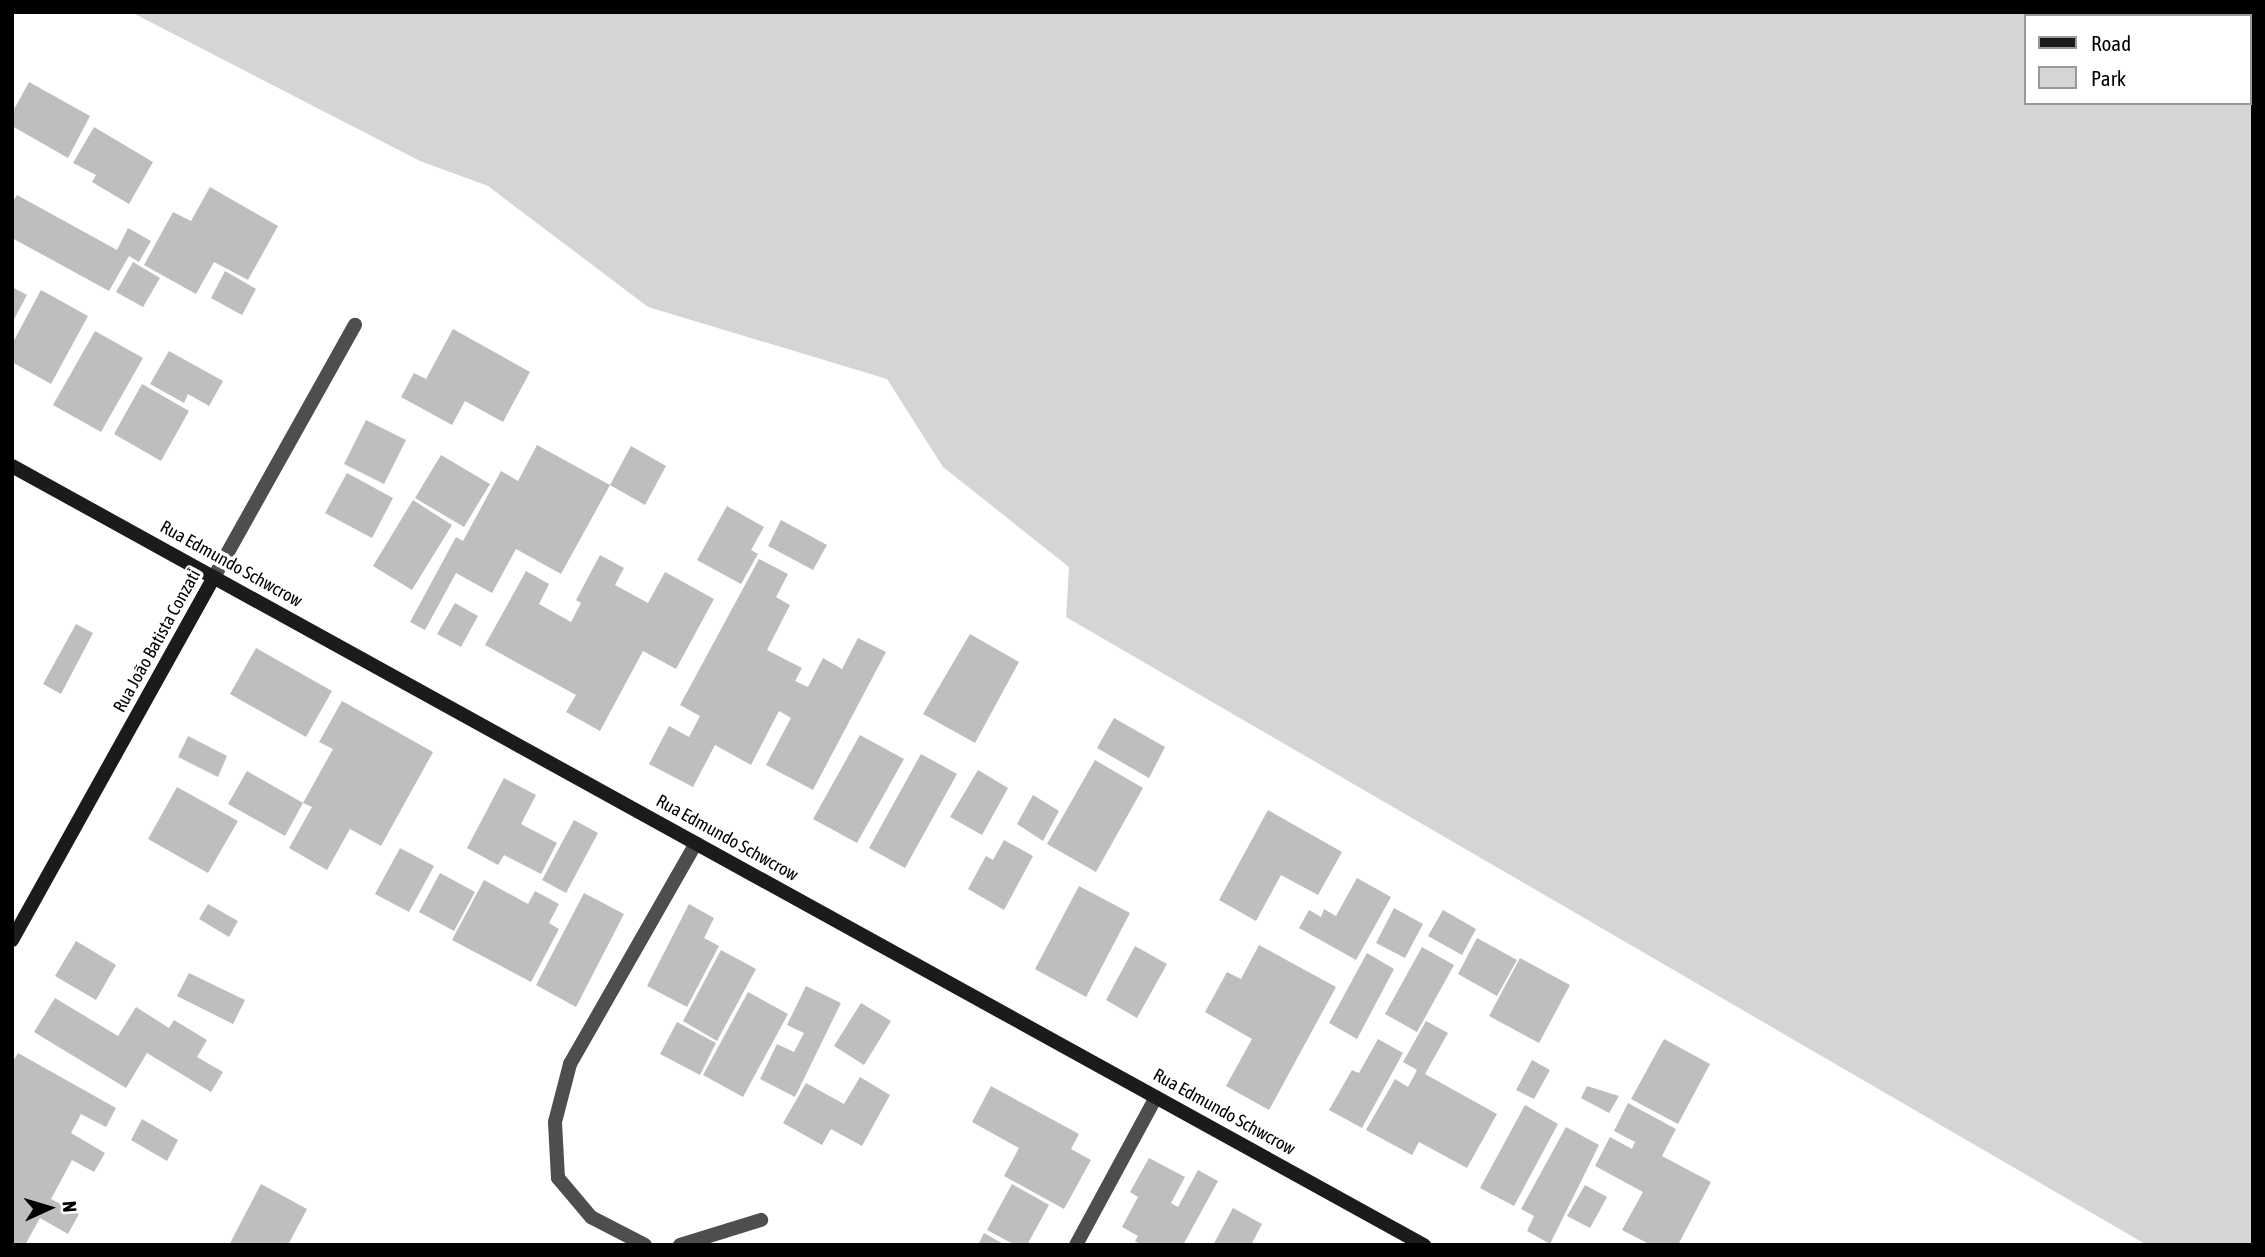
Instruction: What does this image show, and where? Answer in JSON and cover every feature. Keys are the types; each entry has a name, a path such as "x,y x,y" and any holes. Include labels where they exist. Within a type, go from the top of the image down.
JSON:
{"street":[{"name":"Rua João Batista Conzati","path":"12,940 355,325"},
{"name":"Rua Edmundo Schwcrow","path":"12,466 1424,1245"},
{"path":"645,1245 591,1217 558,1178 555,1122 570,1064 696,843"},
{"path":"1076,1245 1156,1097"},
{"path":"680,1245 761,1220"}],"green space":[{"path":"131,12 2253,12 2253,1245 2147,1245 1066,617 1069,567 943,467 887,379 648,307 488,186 420,161"}],"building":[{"path":"29,82 90,116 68,158 12,126 12,113"},
{"path":"94,127 153,162 129,204 92,182 96,175 73,163"},
{"path":"210,187 278,226 248,280 214,262 196,294 144,265 173,212 191,221"},
{"path":"17,195 117,250 128,228 151,241 139,262 129,256 109,291 12,238 12,203"},
{"path":"133,262 160,278 143,307 116,292"},
{"path":"225,271 256,289 242,315 211,298"},
{"path":"12,287 27,295 12,323"},
{"path":"41,290 88,316 51,384 12,362 12,344"},
{"path":"453,329 530,372 503,422 465,401 452,425 401,397 414,373 426,379"},
{"path":"95,331 143,358 101,432 53,405"},
{"path":"169,351 223,381 209,406 188,394 184,403 150,384"},
{"path":"142,384 189,411 161,461 114,434"},
{"path":"366,420 406,440 384,484 344,464"},
{"path":"537,445 610,485 561,574 516,549 492,593 456,573 425,630 410,622 456,537 463,541 501,471 518,481"},
{"path":"631,446 666,466 645,505 610,485"},
{"path":"441,455 490,484 464,527 415,498"},
{"path":"347,473 393,498 372,538 325,513"},
{"path":"413,500 452,525 412,590 373,566"},
{"path":"727,506 764,527 751,550 758,554 741,584 697,560"},
{"path":"781,520 827,545 813,570 768,546"},
{"path":"600,555 624,568 615,585 648,603 665,572 714,599 676,669 643,651 600,731 566,712 576,695 485,645 526,571 549,584 539,604 571,622 581,603 576,600"},
{"path":"759,559 788,574 776,597 790,605 767,650 802,668 795,681 808,687 823,658 842,669 858,638 886,652 813,790 766,765 791,718 779,711 751,765 715,745 693,787 649,764 669,726 689,737 700,716 680,705"},
{"path":"455,603 478,616 461,647 437,634"},
{"path":"76,624 93,633 61,694 43,684"},
{"path":"970,634 1019,662 975,743 923,714"},
{"path":"256,648 332,691 306,737 230,694"},
{"path":"342,701 433,752 381,846 350,829 327,870 289,848 312,807 303,803 333,749 319,742"},
{"path":"1114,718 1165,747 1149,778 1097,748"},
{"path":"860,735 904,759 857,843 813,819"},
{"path":"188,736 227,756 218,777 178,757"},
{"path":"921,754 957,774 905,868 869,848"},
{"path":"1095,760 1143,788 1096,872 1047,844"},
{"path":"978,770 1008,788 982,835 950,817"},
{"path":"247,771 303,803 285,836 228,804"},
{"path":"504,778 536,795 521,824 557,843 541,874 504,855 498,865 467,848"},
{"path":"177,787 238,821 208,873 148,839"},
{"path":"1033,795 1059,811 1043,841 1017,824"},
{"path":"1268,810 1342,852 1318,895 1281,875 1256,921 1219,900"},
{"path":"574,820 598,833 566,893 542,880"},
{"path":"1004,840 1033,856 1004,910 968,889 986,856 993,860"},
{"path":"400,848 434,866 409,912 375,894"},
{"path":"440,873 475,892 454,931 419,912"},
{"path":"1357,878 1391,897 1356,960 1299,928 1309,910 1321,917 1324,909 1336,916"},
{"path":"484,880 528,904 535,891 559,904 549,923 559,929 531,982 452,940"},
{"path":"1079,886 1130,913 1086,997 1035,969"},
{"path":"584,893 624,914 576,1007 536,985"},
{"path":"208,904 238,921 229,937 199,919"},
{"path":"689,904 714,918 704,938 719,946 687,1007 647,986"},
{"path":"1394,908 1423,924 1405,958 1376,943"},
{"path":"1443,910 1476,929 1462,955 1428,936"},
{"path":"1477,938 1517,960 1497,996 1458,974"},
{"path":"76,941 116,965 96,1000 55,976"},
{"path":"1259,945 1336,987 1269,1110 1226,1086 1252,1039 1205,1012 1227,972 1241,979"},
{"path":"1135,946 1167,964 1137,1018 1106,1000"},
{"path":"1422,947 1454,965 1417,1032 1385,1014"},
{"path":"721,950 756,969 717,1041 683,1021"},
{"path":"1367,953 1394,969 1357,1039 1329,1023"},
{"path":"1520,958 1570,985 1539,1043 1489,1016"},
{"path":"189,973 245,1000 233,1024 177,996"},
{"path":"806,986 841,1003 795,1097 760,1079 777,1044 794,1052 804,1033 787,1025"},
{"path":"748,992 788,1014 743,1097 703,1075"},
{"path":"55,998 118,1036 136,1007 169,1028 174,1020 207,1040 197,1057 223,1072 211,1092 147,1053 126,1088 34,1032"},
{"path":"861,1003 891,1021 864,1065 834,1046"},
{"path":"1426,1021 1448,1033 1425,1074 1497,1114 1467,1168 1419,1142 1412,1155 1366,1130 1395,1079 1408,1087 1417,1070 1403,1062"},
{"path":"677,1022 716,1043 700,1075 660,1054"},
{"path":"1378,1039 1403,1053 1362,1128 1329,1110 1352,1070 1359,1073"},
{"path":"1664,1039 1710,1064 1678,1124 1631,1099"},
{"path":"18,1053 116,1108 106,1127 81,1114 71,1133 105,1153 94,1172 72,1160 51,1199 79,1214 68,1234 40,1218 25,1245 12,1245 12,1063"},
{"path":"1532,1060 1550,1070 1534,1099 1516,1090"},
{"path":"860,1077 890,1095 862,1146 831,1129 822,1145 783,1123 806,1083 844,1104"},
{"path":"991,1086 1079,1134 1071,1149 1091,1160 1064,1209 1004,1176 1019,1148 972,1122"},
{"path":"1587,1086 1619,1096 1609,1113 1581,1098"},
{"path":"1628,1103 1676,1129 1662,1156 1711,1182 1678,1245 1651,1245 1622,1230 1643,1192 1595,1166 1610,1137 1632,1149 1635,1142 1614,1131"},
{"path":"1525,1105 1558,1124 1514,1206 1480,1188"},
{"path":"142,1119 178,1140 167,1161 131,1140"},
{"path":"1566,1127 1599,1145 1550,1244 1527,1231 1534,1216 1521,1209"},
{"path":"1149,1158 1185,1177 1171,1203 1178,1207 1198,1170 1218,1181 1183,1245 1141,1245 1135,1241 1138,1236 1122,1227 1138,1197 1130,1192"},
{"path":"261,1184 307,1209 288,1245 229,1245"},
{"path":"1012,1184 1049,1205 1027,1245 1015,1245 987,1230"},
{"path":"1585,1185 1607,1197 1590,1228 1567,1216"},
{"path":"1233,1208 1262,1224 1251,1245 1213,1245"},
{"path":"984,1233 1005,1245 978,1245"}]}
